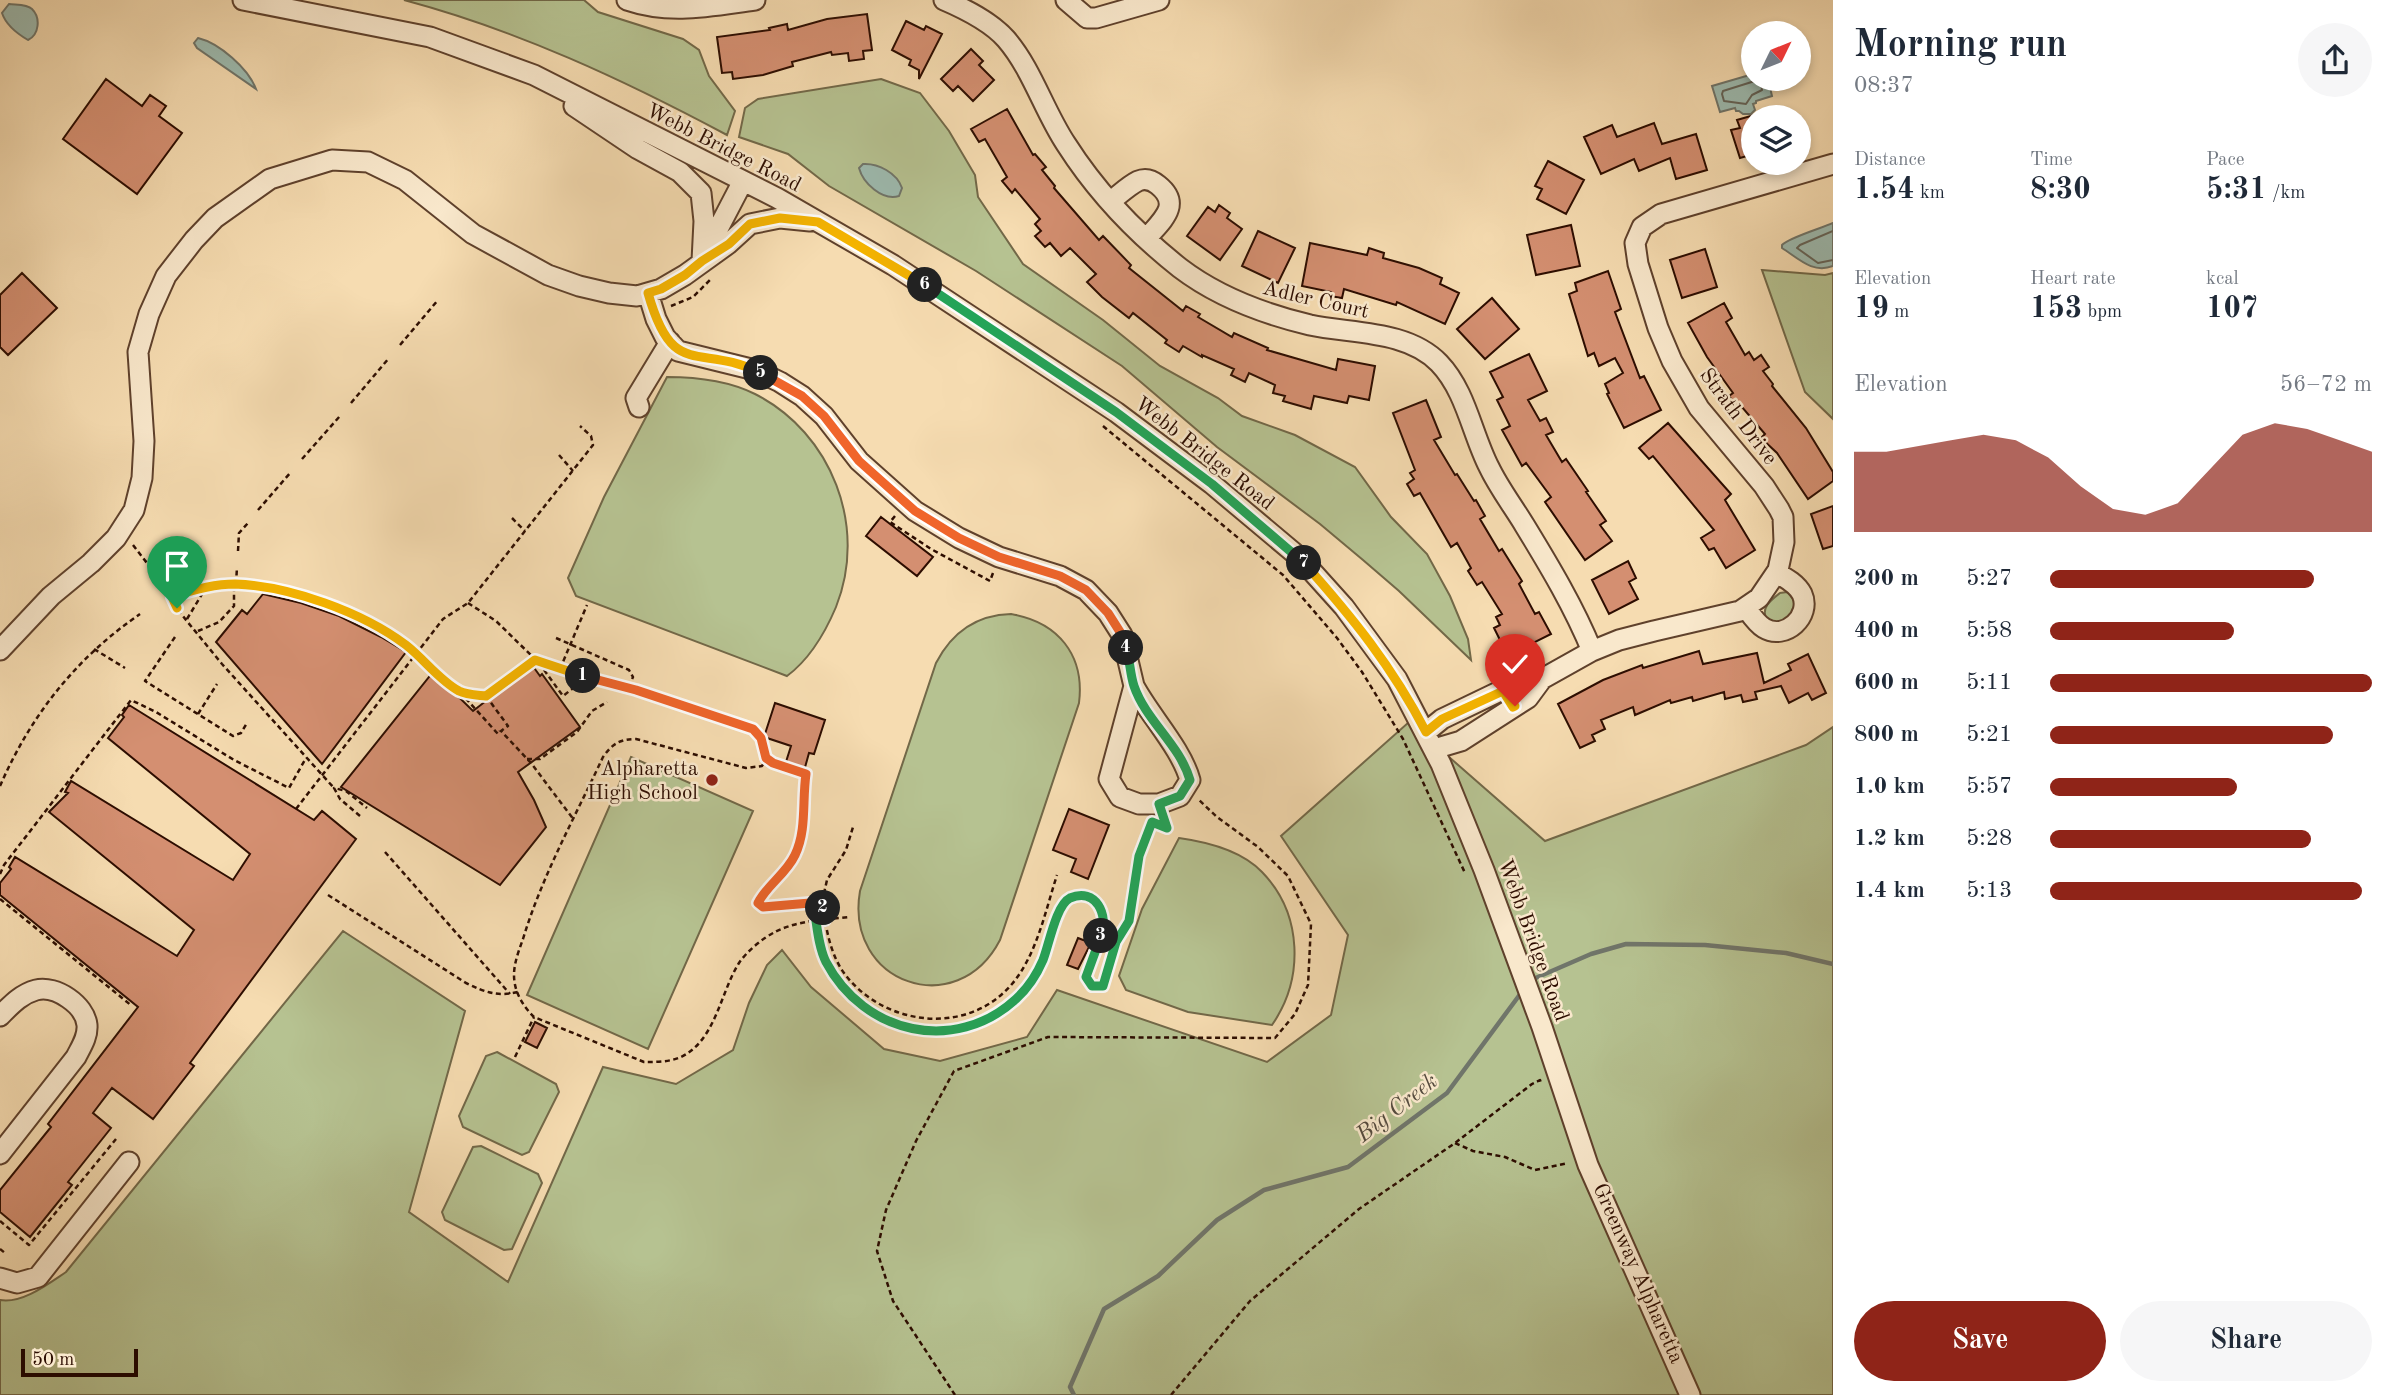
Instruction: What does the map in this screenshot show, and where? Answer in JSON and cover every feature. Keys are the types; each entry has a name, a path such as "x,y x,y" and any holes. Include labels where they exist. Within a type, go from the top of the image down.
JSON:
{"street":[{"name":"Webb Bridge Road","path":"243,0 429,37 534,75 743,181 893,265 1116,412 1212,484 1298,557 1344,607 1397,679 1430,740 1464,817 1496,902 1542,1027 1588,1165 1690,1395"},
{"path":"627,0 660,9 679,9 755,0"},
{"path":"1066,0 1087,18 1107,17 1151,3"},
{"path":"1112,0 1151,3"},
{"name":"Adler Court","path":"947,1 985,22 1006,39 1081,167 1146,239 1184,271 1248,306 1314,326 1400,340 1415,345 1433,358 1454,383 1489,468 1564,593 1592,652"},
{"path":"534,75 582,112 638,149 680,172 701,193 704,221 702,261"},
{"path":"0,650 51,596 116,538 134,510 142,478 144,441 138,352 149,314 166,276 194,240 215,218 270,178 332,160 368,162 405,180 473,234 548,275 579,286 637,296 661,289 673,282 729,244 750,224 780,218 818,222"},
{"name":"Strath Drive","path":"1508,699 1461,741 1430,740 1442,719 1508,699 1534,693 1542,679 1619,640 1724,616 1746,608 1759,598 1777,573 1784,542 1783,517 1764,486 1699,408 1672,361 1658,328 1638,264 1635,243 1642,227 1661,214 1833,164"},
{"path":"1111,201 1137,181 1146,179 1165,191 1169,198 1168,212 1146,239"},
{"path":"702,261 743,181"},
{"path":"648,293 656,319 678,351 755,370 780,382 802,396 824,416 859,461 915,511 959,538 999,557 1060,576 1086,590 1108,613 1122,635 1134,685 1146,708 1187,768 1190,780 1180,796 1155,813 1120,797 1109,779 1134,685"},
{"path":"639,407 635,398 670,342"},
{"path":"1746,608 1763,628 1772,631 1787,630 1799,620 1804,606 1802,594 1793,583 1777,573"},
{"path":"0,1016 19,998 39,989 58,992 78,1005 87,1024 85,1040 76,1057 0,1154"},
{"path":"0,1278 17,1283 38,1278 128,1162"}],"path":[{"path":"400,345 438,300"},
{"path":"351,403 389,358"},
{"path":"302,459 340,416"},
{"path":"1099,422 1283,575 1337,638 1362,672 1403,739 1464,872"},
{"path":"296,809 443,619 468,603 593,445 591,436 580,426"},
{"path":"559,455 573,471"},
{"path":"258,510 291,472"},
{"path":"898,512 890,522 949,560 990,581 996,568"},
{"path":"512,518 525,531"},
{"path":"238,551 239,533 248,523"},
{"path":"197,632 219,622 234,606 237,567"},
{"path":"176,581 169,586 172,597 186,620 334,788 340,799 360,816"},
{"path":"172,597 207,586 235,584 289,593 353,615 384,631 416,654 460,692 498,734 508,726 486,696"},
{"path":"186,620 207,586"},
{"path":"468,603 496,621 537,661 563,696 587,677"},
{"path":"560,669 587,605"},
{"path":"0,786 22,739 76,667 94,649 140,614"},
{"path":"175,637 145,681 233,736 241,733 247,723"},
{"path":"556,638 632,672 633,677 628,688"},
{"path":"94,649 125,668"},
{"path":"537,661 753,729 761,738 766,758 806,774 801,838 794,858 767,888 758,903 763,907 822,902"},
{"path":"460,692 486,696 537,661"},
{"path":"198,714 217,684"},
{"path":"0,874 131,700 156,712 234,760 289,788 306,758"},
{"path":"527,759 540,759 577,732 592,711 607,702"},
{"path":"501,731 527,759 574,820"},
{"path":"766,758 762,766 746,768 636,739 621,739 610,747 535,900 514,976 523,1005 534,1017 644,1062 681,1057 699,1043 706,1033 740,962 756,945 774,932 793,924 849,917"},
{"path":"955,1395 893,1301 877,1251 886,1210 916,1141 954,1071 1048,1037 1275,1038 1295,1013 1308,985 1311,924 1288,876 1258,847 1217,817 1186,787"},
{"path":"334,788 346,791 367,808"},
{"path":"1142,818 1155,813"},
{"path":"816,921 825,960 837,981 855,1000 876,1016 903,1027 931,1032 955,1030 999,1013 1017,998 1042,963 1060,907 1069,898 1082,896 1102,908 1104,928 1086,977 1092,986 1103,986 1116,942 1129,921 1139,856 1155,813"},
{"path":"853,827 846,850 827,880 822,902 833,953 843,972 857,988 887,1009 906,1016 942,1019 964,1014 997,998 1010,986 1033,950 1057,876"},
{"path":"385,852 510,994"},
{"path":"328,895 466,983 486,993 502,996 517,992"},
{"path":"0,900 131,1006"},
{"path":"515,1057 534,1017"},
{"path":"1171,1395 1250,1301 1359,1209 1455,1143 1532,1084 1540,1080 1544,1092"},
{"path":"0,1221 29,1245 116,1139"},
{"name":"Greenway Alpharetta","path":"1455,1143 1473,1151 1505,1157 1535,1170 1573,1163"},
{"path":"0,1249 5,1253"}],"green space":[{"path":"404,0 584,0 598,12 683,39 699,50 709,76 735,111 727,135 609,76 529,41"},
{"path":"881,79 920,93 949,131 975,175 978,197 1023,264 1103,320 1160,366 1218,398 1242,416 1295,435 1355,467 1391,517 1427,554 1450,596 1468,639 1471,660 1363,560 1320,524 1217,447 1122,366 976,271 829,186 788,154 739,137 745,108 758,99"},
{"path":"1762,270 1825,275 1833,273 1833,419 1805,392"},
{"path":"667,377 734,385 782,411 805,432 823,457 836,485 845,515 848,545 845,576 836,607 822,636 803,662 787,676 576,596 568,578 604,497"},
{"path":"1787,592 1794,602 1794,614 1779,623 1767,620 1765,612 1773,598"},
{"path":"1011,614 1042,625 1055,633 1065,644 1078,670 1079,703 1000,940 981,965 958,980 933,985 908,981 886,969 869,949 860,923 860,891 936,663 950,642 966,627 987,618"},
{"path":"1409,722 1545,841 1806,745 1833,727 1833,1395 0,1395 0,1300 26,1296 66,1272 343,931 465,1011 409,1212 508,1282 603,1067 676,1084 733,1050 749,1003 767,965 782,950 811,987 884,1049 940,1061 1027,1037 1057,990 1267,1062 1331,1015 1348,935 1281,836"},
{"path":"631,757 753,811 648,1049 527,995"},
{"path":"1179,838 1212,845 1254,864 1276,889 1285,907 1292,927 1294,967 1290,988 1272,1025 1188,1012 1126,990 1119,976 1142,909"},
{"path":"497,1052 556,1084 559,1092 529,1152 522,1155 463,1127 459,1116 486,1056"},
{"path":"481,1146 538,1174 542,1183 512,1249 504,1250 445,1220 442,1212 473,1147"}],"water":[{"path":"9,4 27,6 35,13 38,21 32,38 28,40 19,35 6,21 2,13"},
{"path":"198,38 215,45 232,57 247,73 256,89 197,48 194,43"},
{"path":"1741,78 1741,91 1771,91 1772,96 1756,101 1753,105 1741,105 1741,112 1735,108 1720,112 1712,86"},
{"path":"863,164 881,167 896,178 902,188 899,196 886,196 874,190 861,174 859,168"},
{"path":"1833,223 1833,266 1813,267 1782,248 1782,245 1791,239"}],"building":[{"path":"867,14 872,50 863,51 864,59 849,61 848,53 832,55 831,52 792,62 793,66 763,75 733,79 732,72 722,73 717,37 770,30 769,28 787,24 788,30 827,19"},
{"path":"906,21 924,30 926,26 942,34 919,79 919,70 909,65 911,60 892,50"},
{"path":"971,49 983,61 979,65 994,80 973,101 958,86 953,91 941,79"},
{"path":"106,79 142,106 150,95 166,106 159,116 182,133 137,194 63,139"},
{"path":"1007,109 1033,155 1046,167 1042,170 1054,188 1099,240 1103,236 1131,265 1129,268 1183,311 1186,306 1200,314 1198,317 1232,337 1234,333 1268,348 1267,350 1336,370 1338,359 1375,366 1369,400 1349,396 1347,403 1314,396 1311,409 1283,401 1285,396 1273,393 1275,385 1249,373 1245,382 1231,375 1234,369 1202,357 1183,346 1179,352 1165,343 1167,340 1133,313 1129,318 1102,297 1087,282 1096,274 1070,248 1061,256 1050,243 1045,247 1035,236 1041,231 1035,224 1040,219 1015,189 1012,193 1002,181 1007,177 985,139 979,142 971,129"},
{"path":"1741,119 1740,158 1731,130 1740,128 1737,120"},
{"path":"1654,123 1662,144 1696,134 1707,170 1676,179 1670,158 1639,171 1634,159 1601,174 1584,137 1612,125 1617,137"},
{"path":"1548,161 1584,180 1566,214 1537,199 1542,189 1535,186"},
{"path":"1219,205 1230,213 1227,218 1242,229 1220,260 1187,236 1208,207 1215,212"},
{"path":"1571,225 1580,266 1536,275 1527,235"},
{"path":"1258,231 1295,248 1278,283 1242,266"},
{"path":"1310,243 1367,255 1369,248 1384,253 1383,258 1442,278 1440,284 1459,293 1445,324 1397,302 1396,305 1344,289 1342,298 1330,296 1331,292 1302,286"},
{"path":"1705,249 1717,287 1682,298 1670,260"},
{"path":"1608,271 1621,309 1615,312 1640,378 1644,376 1661,410 1624,428 1607,394 1609,393 1605,384 1623,373 1615,358 1599,366 1594,353 1588,356 1569,294 1577,291 1575,283"},
{"path":"22,273 57,308 8,355 0,347 0,295"},
{"path":"1492,298 1519,329 1485,359 1457,329"},
{"path":"1724,303 1732,318 1726,322 1745,355 1749,352 1754,360 1761,355 1769,367 1763,371 1772,386 1806,428 1833,472 1833,481 1808,499 1777,453 1761,438 1765,434 1729,396 1733,393 1707,357 1688,323"},
{"path":"1529,354 1547,391 1528,400 1540,421 1546,418 1553,432 1546,435 1562,462 1566,459 1588,491 1586,492 1606,521 1600,525 1612,541 1585,560 1545,502 1551,497 1526,463 1522,466 1502,430 1510,426 1497,400 1503,397 1490,372"},
{"path":"1426,400 1441,437 1434,440 1455,475 1457,474 1474,501 1476,500 1485,516 1480,519 1499,551 1502,549 1522,581 1519,584 1535,614 1539,612 1551,634 1513,653 1506,639 1501,642 1494,628 1500,625 1496,617 1502,614 1482,582 1477,585 1468,571 1471,568 1457,543 1451,547 1420,493 1414,496 1407,484 1414,479 1410,473 1415,470 1393,413"},
{"path":"1668,423 1731,494 1725,500 1755,550 1726,568 1714,548 1709,550 1701,538 1714,530 1653,456 1649,459 1639,448"},
{"path":"1833,506 1833,546 1823,549 1811,514"},
{"path":"881,517 933,557 917,576 866,536"},
{"path":"1628,561 1636,578 1629,582 1638,599 1609,614 1592,580"},
{"path":"263,594 339,616 406,652 322,764 216,642 242,610 247,614"},
{"path":"1699,651 1703,664 1757,653 1764,683 1791,670 1788,664 1808,654 1826,693 1812,700 1808,693 1789,703 1781,686 1755,692 1757,699 1743,702 1741,695 1725,699 1724,692 1693,701 1692,697 1671,703 1670,700 1635,715 1633,707 1601,720 1605,729 1592,735 1595,741 1580,748 1558,704 1603,680 1642,665 1643,668"},
{"path":"532,665 540,676 542,674 580,727 518,772 546,827 500,885 341,787 433,672 473,711"},
{"path":"775,703 825,720 814,754 809,753 804,771 785,765 791,746 764,737"},
{"path":"129,705 314,820 322,811 356,839 190,1063 194,1066 153,1119 112,1088 93,1113 111,1128 68,1182 72,1185 30,1237 0,1212 0,1190 51,1127 48,1124 138,1007 0,895 0,883 11,869 9,867 15,857 177,956 194,930 49,812 68,793 65,792 71,781 233,880 250,854 108,738 124,717 122,715"},
{"path":"1069,809 1109,825 1088,879 1071,872 1076,859 1053,850"},
{"path":"1078,938 1091,943 1078,969 1067,965"},
{"path":"535,1022 547,1028 537,1048 525,1042"}],"waterway":[{"name":"Big Creek","path":"1531,980 1591,954 1626,944 1705,945 1786,953 1833,964"},
{"name":"Big Creek","path":"1074,1395 1070,1387 1104,1309 1158,1276 1217,1220 1264,1190 1348,1167 1447,1093 1521,993"}],"place":[{"name":"Alpharetta High School","path":"712,780"}],"route":[{"path":"177,608 172,597 207,586 234,584 264,587 322,603 384,631 406,645 460,692 486,696 535,660 753,729 761,738 766,758 806,774 801,838 794,858 767,888 758,902 759,905 763,907 822,902 825,920 816,921 825,960 837,981 855,1000 876,1016 903,1027 931,1032 955,1030 999,1013 1017,998 1042,963 1060,907 1069,898 1082,896 1102,908 1104,916 1104,928 1086,977 1092,986 1103,986 1116,942 1129,921 1139,856 1152,822 1167,828 1159,804 1180,796 1190,780 1187,768 1146,708 1134,685 1122,635 1108,613 1086,590 1060,576 999,557 959,538 915,511 881,482 859,461 824,416 802,396 755,370 678,351 665,337 648,293 685,275 729,244 750,224 780,218 818,222 893,265 1116,412 1212,484 1298,557 1344,607 1397,679 1426,732 1442,719 1503,691 1513,707 1515,706"}]}
